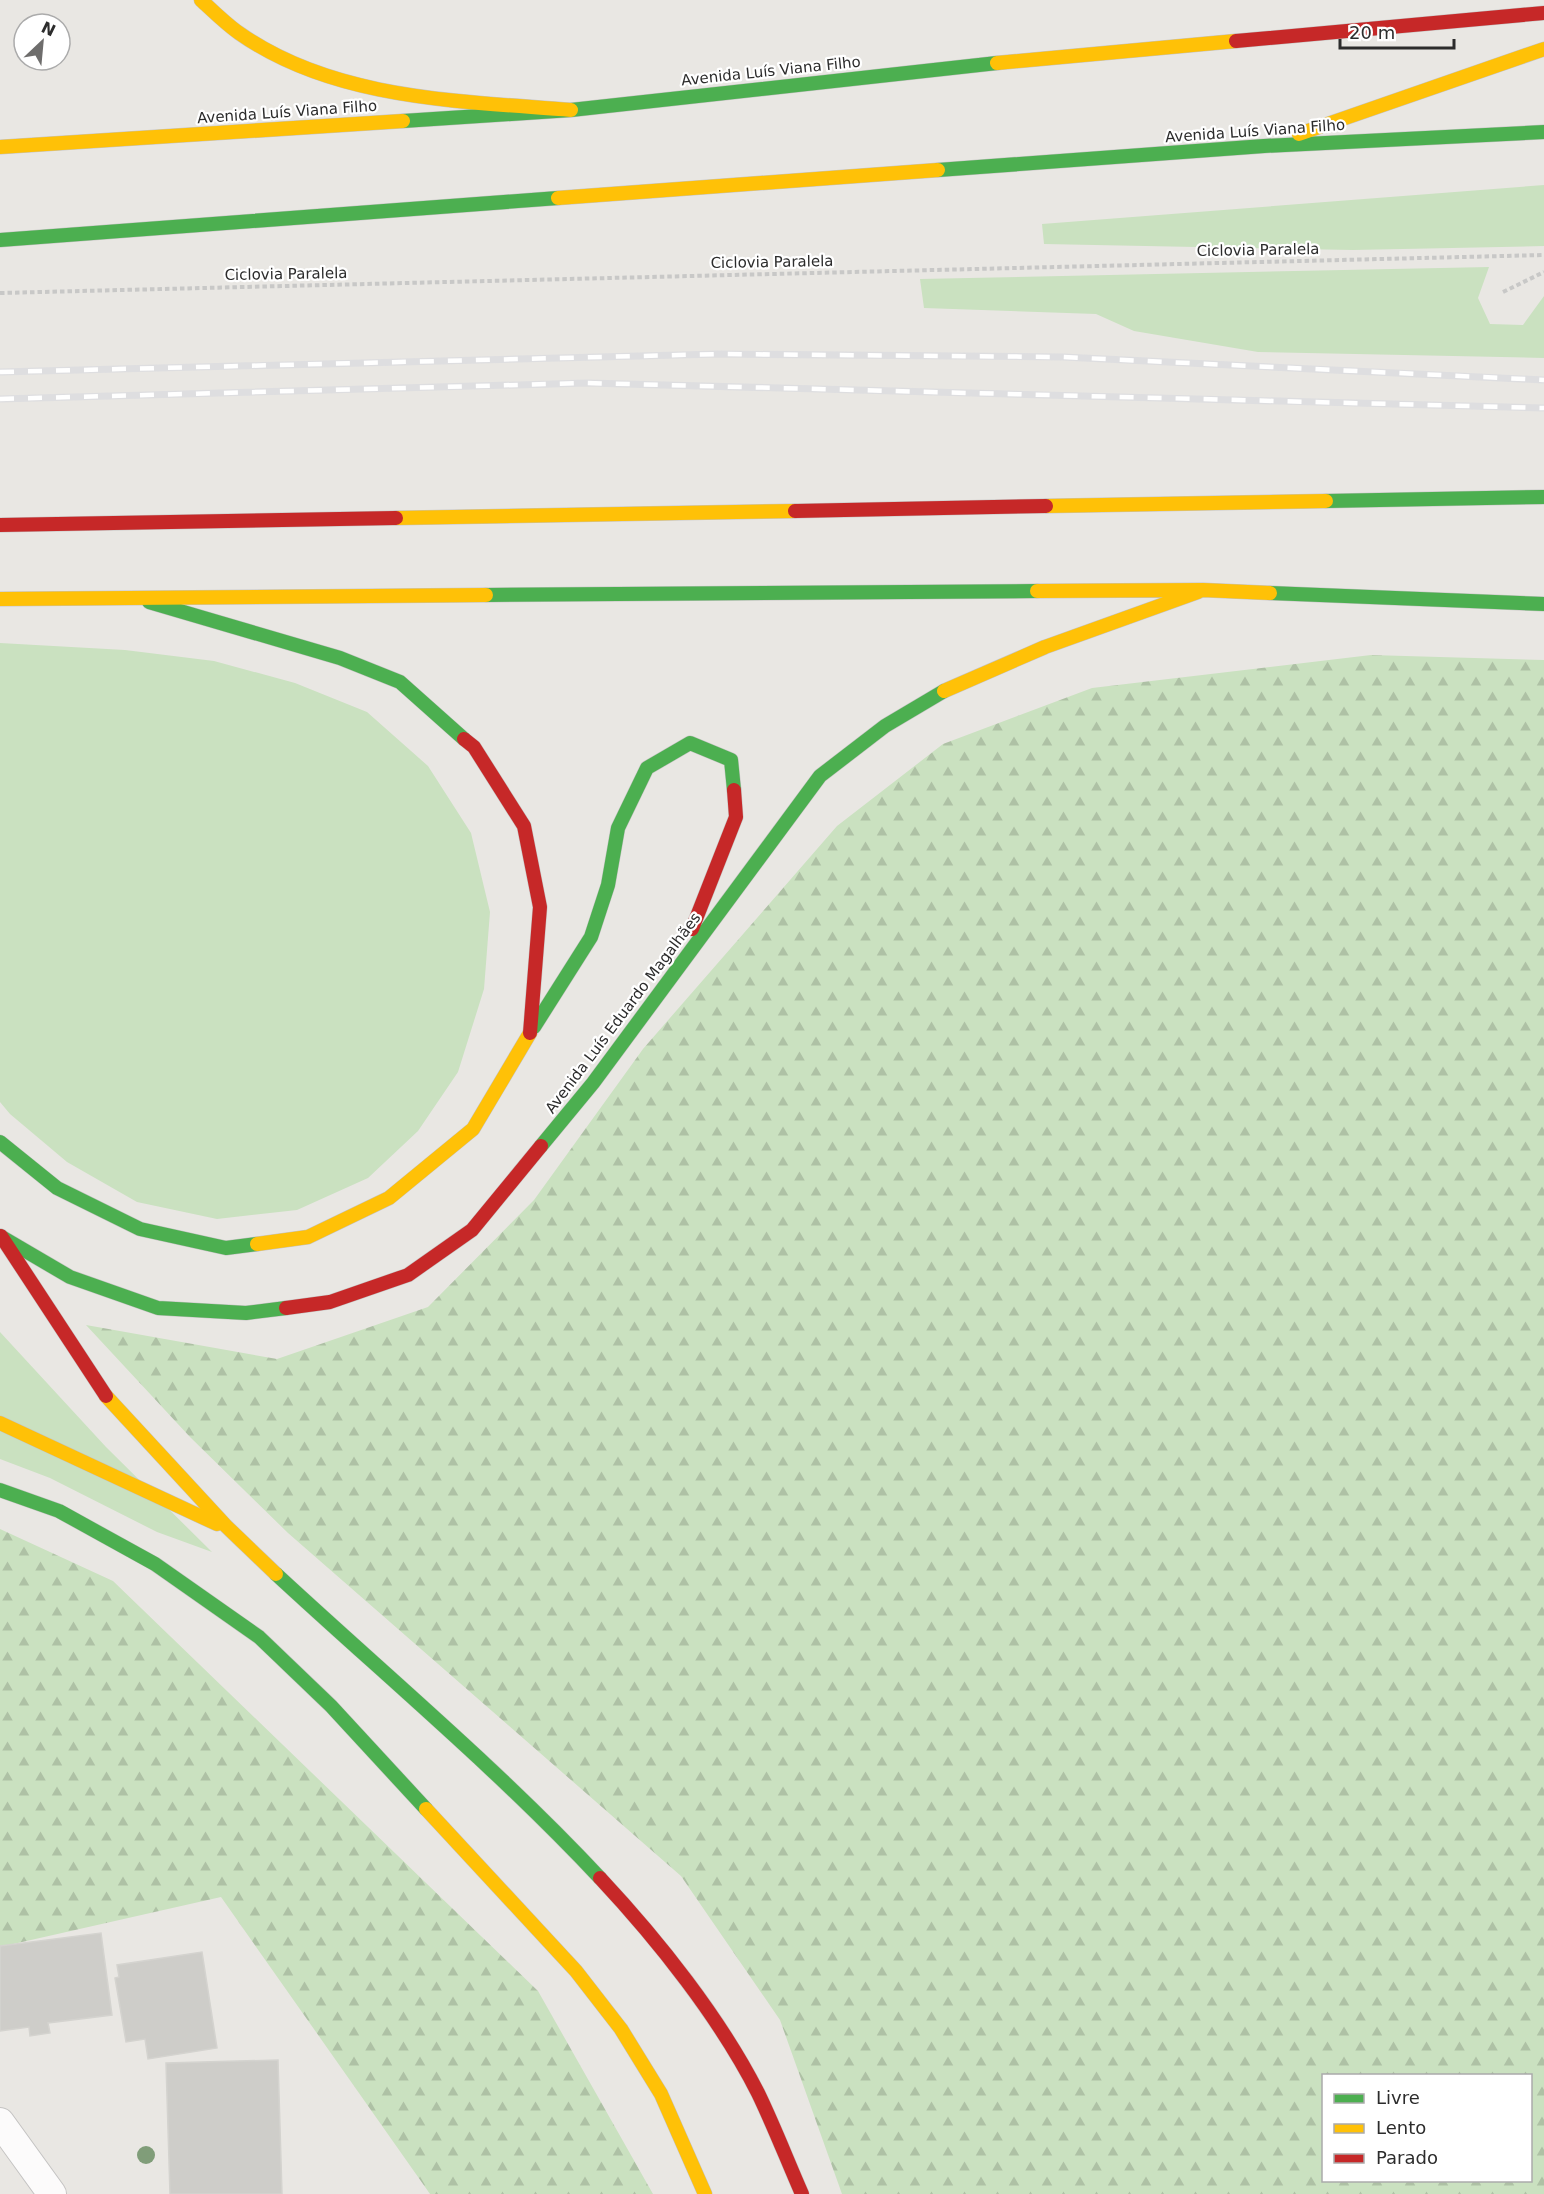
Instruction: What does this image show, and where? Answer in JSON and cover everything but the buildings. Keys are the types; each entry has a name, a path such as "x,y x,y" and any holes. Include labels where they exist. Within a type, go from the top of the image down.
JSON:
{"main road":[{"path":"201,0 239,33 274,54 303,69 342,81 402,94 571,110"},
{"name":"Avenida Luís Viana Filho","path":"0,147 571,110 1011,61 1544,14"},
{"path":"1264,146 1544,49"},
{"name":"Avenida Luís Viana Filho","path":"0,240 1264,146 1544,132"},
{"path":"0,525 1544,497"},
{"path":"0,599 1203,590 1544,604"},
{"name":"Avenida Luís Eduardo Magalhães","path":"0,1236 70,1277 158,1308 246,1313 320,1303 408,1275 472,1230 593,1083 820,776 860,742 955,685 1067,638 1203,590"},
{"path":"139,599 340,658 400,682 474,747 524,826 540,907 531,1032"},
{"path":"0,1142 57,1188 140,1229 226,1248 308,1237 389,1198 473,1129 591,937 608,885 618,828 647,768 690,743 730,760 736,817 675,970"},
{"path":"0,1236 110,1401 232,1532 490,1764 616,1893 671,1958 722,2033 765,2104 802,2194"},
{"path":"0,1423 232,1532"},
{"path":"0,1490 58,1511 155,1564 259,1636 332,1706 568,1963 621,2029 661,2094 705,2194"}],"street":[{"path":"0,2122 52,2194"}],"path":[{"name":"Ciclovia Paralela","path":"0,294 1544,255"},
{"path":"1503,292 1544,272"}],"green space":[{"path":"1544,185 1544,246 1353,250 1044,244 1042,224"},
{"path":"1489,267 1478,298 1490,324 1523,325 1544,296 1544,358 1258,352 1134,331 1096,314 924,308 920,279"},
{"path":"0,643 125,650 214,661 295,683 367,712 428,766 471,833 490,912 484,989 458,1072 418,1131 368,1178 297,1210 217,1219 137,1202 67,1162 10,1114 0,1102"},
{"path":"1371,655 1544,660 1544,2194 842,2194 780,2020 681,1876 288,1533 190,1437 86,1325 277,1359 428,1307 534,1200 643,1049 837,826 943,744 1092,688"},
{"path":"0,1332 106,1447 212,1552 157,1532 50,1478 0,1459"},
{"path":"0,1529 113,1581 538,1991 653,2194 430,2194 221,1897 0,1947"}],"railway":[{"path":"0,372 719,354 1063,357 1544,380"},
{"path":"0,399 587,383 1544,408"}],"traffic: fast":[{"path":"403,121 571,110 997,63"},
{"path":"938,170 1264,146 1544,132"},
{"path":"0,240 558,198"},
{"path":"1326,501 1544,497"},
{"path":"486,595 1037,591"},
{"path":"1270,593 1544,604"},
{"path":"149,602 340,658 400,682 464,739"},
{"path":"541,1146 593,1083 820,776 885,726 944,691"},
{"path":"534,1027 591,937 608,885 618,828 647,768 690,743 731,760 734,790"},
{"path":"0,1142 57,1188 140,1229 226,1248 257,1244"},
{"path":"0,1236 70,1277 158,1308 246,1313 286,1308"},
{"path":"0,1490 59,1511 155,1564 259,1637 331,1706 426,1809"},
{"path":"276,1574 482,1761 600,1878"}],"traffic: slow":[{"path":"201,0 239,33 276,55 315,72 399,93 486,104 571,110"},
{"path":"997,63 1236,41"},
{"path":"1299,134 1544,49"},
{"path":"0,147 403,121"},
{"path":"558,198 938,170"},
{"path":"1046,506 1326,501"},
{"path":"396,518 795,511"},
{"path":"1037,591 1203,590 1270,593"},
{"path":"944,691 1045,647 1198,592"},
{"path":"0,599 486,595"},
{"path":"257,1244 308,1237 389,1198 473,1129 530,1033"},
{"path":"106,1396 226,1526 276,1574"},
{"path":"0,1423 217,1524"},
{"path":"426,1809 576,1971 621,2029 661,2094 705,2194"}],"traffic: jam":[{"path":"1236,41 1544,13"},
{"path":"795,511 1046,506"},
{"path":"0,525 396,518"},
{"path":"464,739 474,747 524,826 540,907 530,1033"},
{"path":"692,929 736,817 734,790"},
{"path":"286,1308 330,1302 408,1275 472,1230 541,1146"},
{"path":"1,1236 106,1396"},
{"path":"600,1878 665,1953 707,2008 725,2036 758,2093 802,2194"}]}
